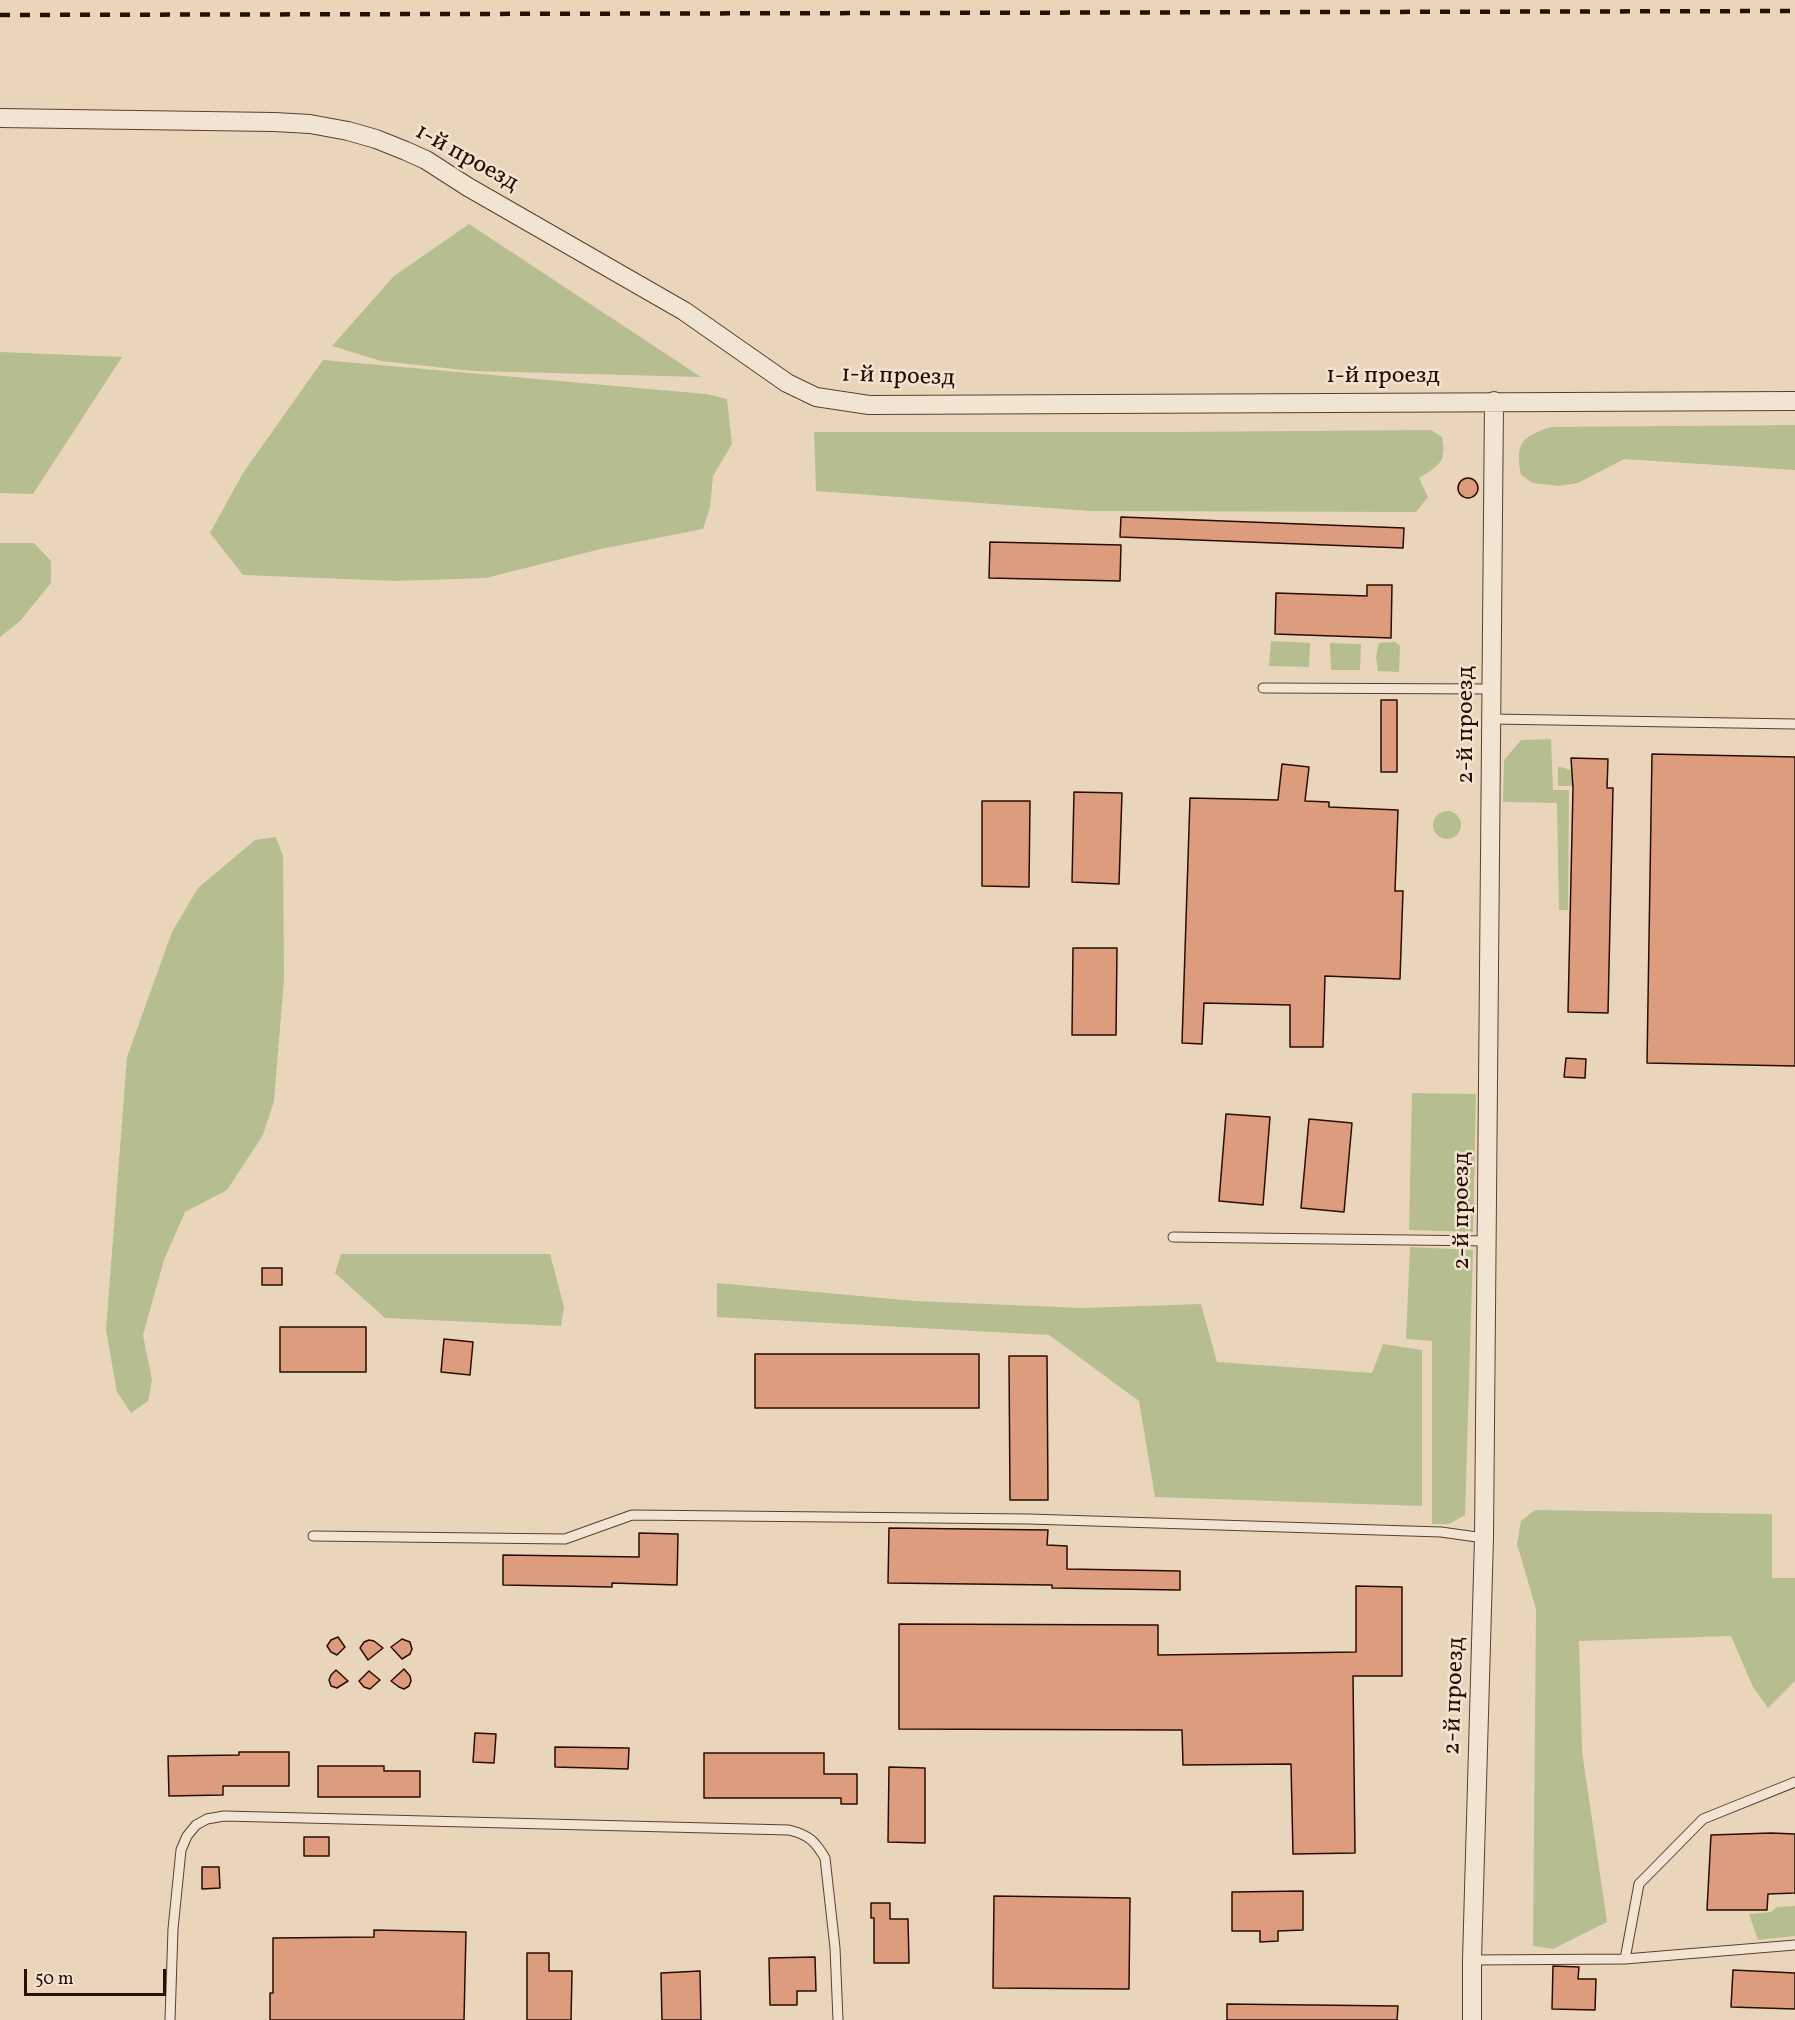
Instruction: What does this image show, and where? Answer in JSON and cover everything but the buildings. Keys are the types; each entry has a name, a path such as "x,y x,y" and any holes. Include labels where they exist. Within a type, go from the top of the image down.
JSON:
{"street":[{"name":"1-й проезд","path":"0,118 310,124 376,139 426,160 468,187 684,311 787,383 816,397 869,405 1795,401"},
{"name":"2-й проезд","path":"1472,2020 1484,1538 1494,401"}],"lane":[{"path":"1263,688 1492,689"},
{"path":"1492,718 1795,723"},
{"path":"1173,1237 1488,1241"},
{"path":"313,1536 565,1539 632,1515 1041,1520 1441,1532 1484,1538"},
{"path":"1625,1959 1639,1884 1703,1819 1795,1782"},
{"path":"170,2020 173,1929 181,1850 187,1836 196,1825 207,1819 224,1816 789,1830 804,1834 818,1846 825,1858 837,1969 838,2020"},
{"path":"1472,1960 1625,1959 1795,1945"}],"green space":[{"path":"469,224 701,377 473,371 381,361 332,346 394,276"},
{"path":"0,352 122,357 33,494 0,493"},
{"path":"323,360 706,394 727,399 732,444 713,476 710,507 703,529 601,549 486,578 396,581 243,575 210,533 243,473"},
{"path":"1795,425 1795,470 1624,459 1578,483 1558,486 1533,483 1521,475 1519,464 1522,443 1533,434 1551,427"},
{"path":"1431,430 1442,437 1442,458 1432,470 1419,478 1428,497 1416,512 1090,511 816,491 814,432"},
{"path":"0,543 34,543 51,561 51,583 20,621 0,637"},
{"path":"1271,641 1310,643 1309,667 1269,666"},
{"path":"1395,642 1400,646 1399,672 1378,671 1376,657 1379,643"},
{"path":"1330,643 1361,644 1360,670 1331,670"},
{"path":"1551,739 1553,790 1569,790 1568,910 1559,910 1557,803 1503,802 1504,760 1521,740"},
{"path":"1558,767 1574,771 1603,785 1558,786"},
{"path":"1447,811 1457,815 1461,825 1457,835 1447,839 1437,835 1433,825 1437,815"},
{"path":"276,837 283,856 284,979 274,1101 263,1135 227,1190 185,1212 164,1260 143,1335 152,1380 148,1401 131,1413 117,1392 106,1330 127,1057 172,932 198,888 255,840"},
{"path":"1412,1093 1476,1094 1473,1232 1409,1230"},
{"path":"1410,1247 1473,1250 1465,1515 1449,1524 1432,1524 1432,1341 1406,1339"},
{"path":"341,1254 550,1254 564,1307 561,1326 385,1318 335,1273"},
{"path":"717,1283 915,1301 1082,1308 1201,1304 1217,1362 1372,1373 1383,1344 1422,1350 1422,1506 1155,1497 1139,1401 1049,1335 717,1317"},
{"path":"1535,1510 1772,1514 1772,1578 1795,1578 1795,1681 1768,1708 1753,1687 1731,1636 1579,1641 1582,1751 1607,1922 1553,1949 1533,1946 1536,1609 1517,1544 1521,1521"},
{"path":"1795,1906 1795,1936 1758,1940 1749,1914 1771,1912 1777,1907"}],"railway":[{"path":"0,15 1795,11"}]}
